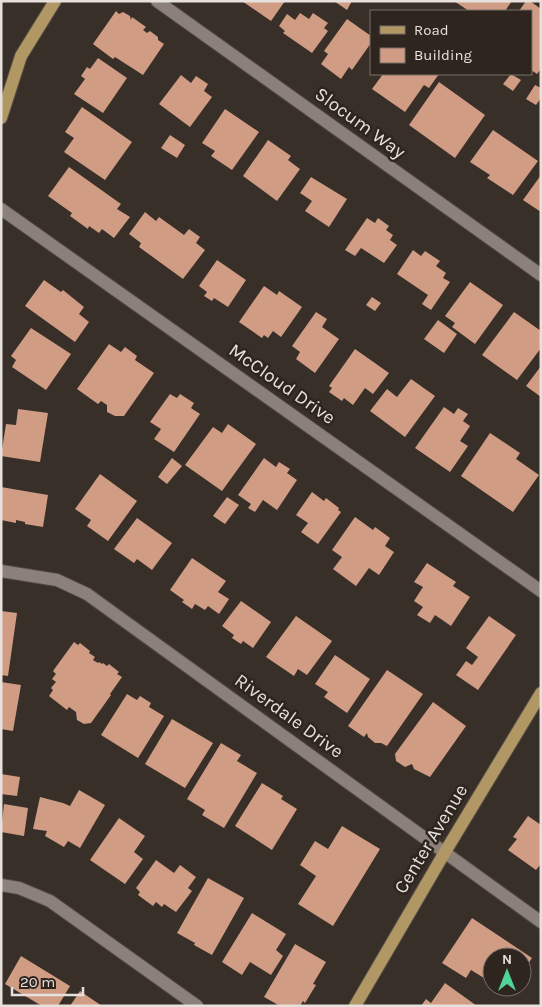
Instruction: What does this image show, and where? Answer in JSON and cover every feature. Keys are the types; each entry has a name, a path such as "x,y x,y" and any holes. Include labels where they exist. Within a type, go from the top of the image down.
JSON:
{"main road":[{"path":"1,118 21,56 55,1"},
{"name":"Center Avenue","path":"355,1006 444,852 541,693"}],"street":[{"name":"Slocum Way","path":"157,1 541,275"},
{"name":"McCloud Drive","path":"1,208 541,591"},
{"name":"Riverdale Drive","path":"1,571 57,580 87,594 541,922"},
{"path":"1,885 19,888 50,901 197,1006"}],"building":[{"path":"242,1 285,1 271,21"},
{"path":"334,1 352,1 347,10"},
{"path":"454,1 512,1 506,10 468,10"},
{"path":"526,1 530,1 541,9 541,69 537,74 532,71 532,10 520,10"},
{"path":"116,11 119,14 123,12 130,16 131,20 132,17 146,27 143,30 147,33 150,31 164,44 143,75 115,57 113,59 93,44"},
{"path":"300,13 309,19 313,13 328,23 324,28 328,31 312,53 283,33 285,31 279,26 287,14 295,20"},
{"path":"347,19 370,35 370,44 352,70 349,67 341,79 321,64 328,54 324,51"},
{"path":"98,58 127,78 103,113 74,94 85,79 81,76 87,67 90,69"},
{"path":"181,75 191,83 196,76 208,84 204,91 212,97 190,127 159,104"},
{"path":"382,75 438,75 429,88 424,85 405,112 372,89"},
{"path":"510,75 521,80 513,91 503,84"},
{"path":"439,82 485,115 455,158 409,125"},
{"path":"535,85 541,88 541,98 536,105 526,99"},
{"path":"82,107 132,142 105,180 64,152 74,138 65,132"},
{"path":"225,109 259,132 232,170 211,156 215,151 202,143"},
{"path":"493,130 538,161 513,195 487,178 490,175 470,162"},
{"path":"170,135 185,145 177,158 161,148"},
{"path":"268,140 291,156 288,160 300,169 277,201 243,176"},
{"path":"69,167 121,204 117,209 130,217 114,238 102,229 99,233 89,226 88,229 70,216 72,213 48,196"},
{"path":"541,175 541,212 523,200"},
{"path":"311,177 347,199 329,227 305,211 312,201 300,193"},
{"path":"145,212 156,221 159,217 184,235 189,229 200,237 196,243 205,250 183,279 139,247 141,243 129,234"},
{"path":"367,218 375,223 378,218 389,226 386,230 393,235 390,240 397,245 384,263 361,248 355,256 345,250"},
{"path":"413,250 421,256 425,251 440,261 436,266 446,273 443,278 450,282 431,310 422,304 428,295 397,274"},
{"path":"217,260 246,280 228,307 214,298 212,301 204,296 207,292 199,286"},
{"path":"44,280 61,292 63,290 84,307 79,314 89,322 75,342 25,306"},
{"path":"470,282 503,305 475,344 452,327 455,323 445,316"},
{"path":"264,286 277,295 279,291 302,307 281,337 273,331 268,338 264,335 262,338 239,322"},
{"path":"372,297 381,303 375,311 366,305"},
{"path":"316,312 327,319 322,327 339,339 315,373 296,359 300,352 292,346"},
{"path":"514,312 541,331 541,348 517,380 482,355"},
{"path":"438,320 457,334 444,353 424,339"},
{"path":"31,328 71,354 46,390 12,367 16,360 11,356"},
{"path":"109,344 121,352 125,347 137,356 135,360 154,373 124,416 115,416 107,412 107,405 101,401 98,404 77,389"},
{"path":"355,349 389,373 373,394 365,388 353,405 344,398 342,401 329,392 332,388 329,386"},
{"path":"541,366 541,397 526,386"},
{"path":"411,379 435,396 405,437 370,411 387,389 397,397"},
{"path":"170,394 177,398 180,394 194,403 191,408 200,414 174,452 154,439 161,429 150,422"},
{"path":"444,407 454,414 458,408 468,414 463,421 470,426 460,441 468,446 450,472 415,448"},
{"path":"18,409 48,413 40,462 1,456 6,424 16,425"},
{"path":"228,424 256,444 222,491 185,465 213,427 222,433"},
{"path":"490,433 520,453 516,459 539,475 513,512 461,476"},
{"path":"172,458 182,466 167,484 158,477"},
{"path":"264,458 276,467 279,462 290,469 287,473 297,480 277,510 263,500 255,512 248,508 251,504 238,495"},
{"path":"100,474 137,501 108,541 87,526 91,520 75,509"},
{"path":"1,487 48,495 43,527 25,524 25,522 16,520 16,523 1,520"},
{"path":"312,492 324,501 326,498 339,508 338,510 341,512 318,544 301,532 308,523 296,515"},
{"path":"227,497 239,505 225,524 213,516"},
{"path":"355,517 373,530 375,527 390,538 385,546 394,552 379,575 369,568 356,586 333,569 342,557 332,550"},
{"path":"137,518 172,543 152,570 137,559 134,563 114,549"},
{"path":"192,558 226,581 218,592 229,599 219,614 208,606 205,610 195,604 192,609 182,602 184,600 170,590"},
{"path":"427,563 456,582 453,586 470,597 451,626 435,615 430,623 417,615 423,607 414,601 423,587 414,582"},
{"path":"241,601 271,622 253,648 243,641 241,644 232,638 234,635 222,626"},
{"path":"1,611 17,613 8,676 1,675"},
{"path":"296,616 332,641 307,675 298,669 294,676 266,657"},
{"path":"489,616 516,635 478,690 456,675 466,661 472,665 478,657 466,648"},
{"path":"74,642 78,645 80,643 90,651 89,653 95,657 93,660 107,666 109,664 122,677 91,723 84,724 77,720 76,712 69,707 67,710 49,696 53,690 51,688 56,682 52,679 56,674 53,671"},
{"path":"335,655 370,679 347,713 324,697 328,692 315,684"},
{"path":"387,670 423,694 387,746 375,743 368,737 367,733 364,737 348,726"},
{"path":"1,682 21,685 13,731 1,729"},
{"path":"127,694 137,700 140,696 151,703 149,707 164,716 138,758 101,735"},
{"path":"433,702 466,726 430,777 414,769 412,764 405,767 396,761 395,754"},
{"path":"172,719 213,743 185,788 145,764"},
{"path":"221,743 241,755 237,761 257,773 224,828 202,815 205,810 187,799"},
{"path":"1,774 20,777 17,796 1,794"},
{"path":"262,783 283,796 281,799 297,809 272,850 235,826"},
{"path":"79,790 105,805 80,848 68,841 64,847 45,836 47,831 33,829 40,797 70,806"},
{"path":"4,804 28,808 24,836 1,832"},
{"path":"528,816 541,825 541,866 536,870 508,850 517,839 513,837"},
{"path":"119,818 145,836 134,852 143,859 125,884 90,860"},
{"path":"342,826 380,849 333,926 298,904 316,876 300,865 315,841 328,849"},
{"path":"156,860 174,873 180,865 196,877 188,888 192,891 176,912 164,904 162,907 156,902 153,906 138,895 140,892 136,888"},
{"path":"208,878 244,898 212,955 177,933"},
{"path":"252,913 286,934 276,950 283,956 271,975 250,962 242,975 222,962"},
{"path":"472,918 516,947 482,947 482,977 471,970 466,978 442,963"},
{"path":"295,944 326,962 313,984 316,985 305,1003 303,1001 300,1006 280,1006 264,997"},
{"path":"21,956 70,986 58,1006 42,1006 5,984"},
{"path":"445,983 477,1006 421,1006 426,999 431,1003"},
{"path":"80,991 102,1006 70,1006"}]}
